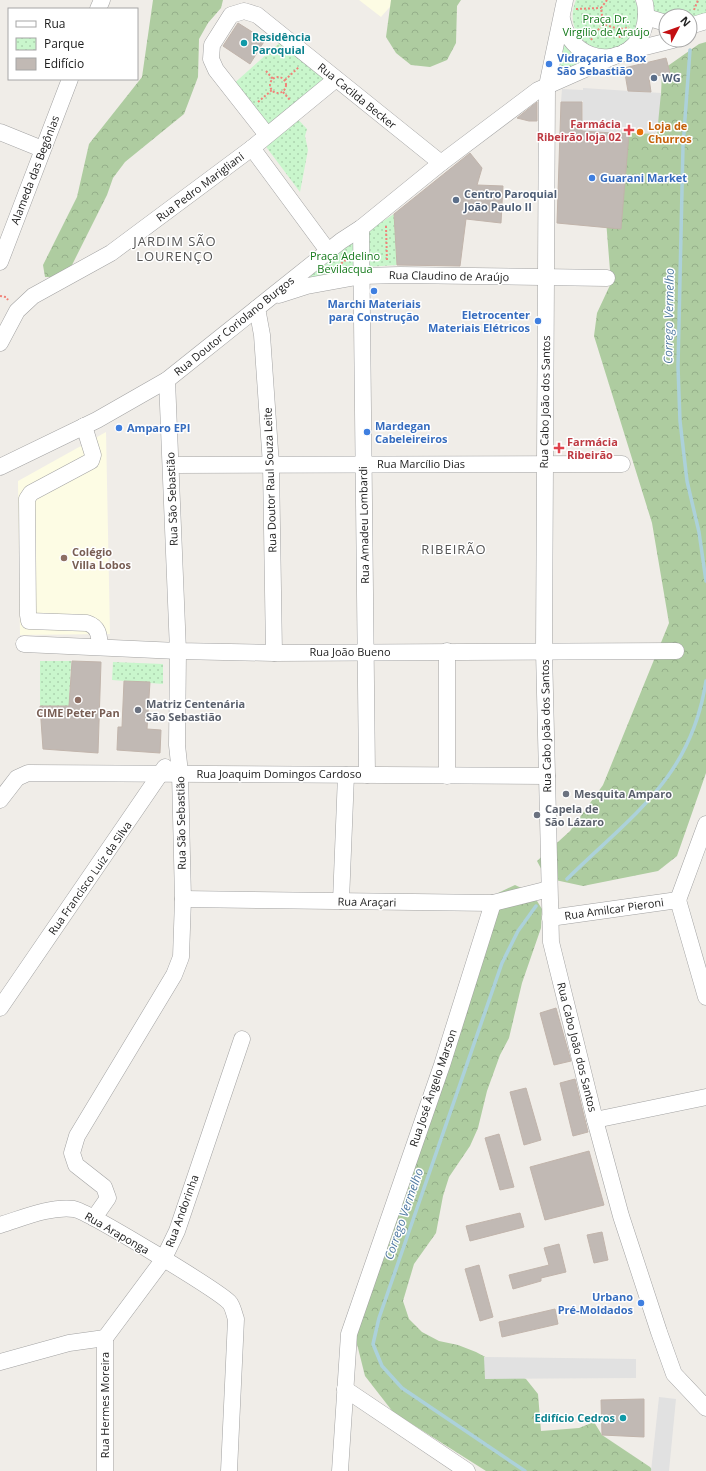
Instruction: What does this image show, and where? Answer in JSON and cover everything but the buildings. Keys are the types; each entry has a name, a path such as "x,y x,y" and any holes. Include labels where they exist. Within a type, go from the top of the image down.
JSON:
{"street":[{"path":"620,54 633,45 641,35 646,17 644,0"},
{"path":"564,6 568,38 582,51 593,56 605,57 658,44"},
{"name":"Rua Cabo João dos Santos","path":"564,6 547,86 544,651 551,942 595,1120 621,1216 674,1374 706,1408"},
{"name":"Rua Cacilda Becker","path":"267,135 216,70 211,59 212,45 231,15 244,11 257,15 441,163"},
{"path":"646,17 658,21"},
{"name":"Rua Doutor Coriolano Burgos","path":"4,460 84,426 168,380 328,251 361,228 441,163 538,90 620,54"},
{"name":"Alameda das Begônias","path":"0,262 70,80"},
{"name":"Rua Pedro Marigliani","path":"0,343 17,311 33,296 111,253 252,148 336,80"},
{"path":"0,132 42,149"},
{"path":"252,148 328,251"},
{"path":"361,228 362,276"},
{"name":"Rua Claudino de Araújo","path":"263,303 307,286 362,276 388,275 607,278"},
{"name":"Rua Amadeu Lombardi","path":"362,276 367,775"},
{"name":"Rua Doutor Raul Souza Leite","path":"263,303 262,335 271,465 274,653"},
{"name":"Rua São Sebastião","path":"94,1218 108,1198 104,1187 76,1165 72,1153 77,1136 174,975 181,957 183,899 180,773 177,745 178,651 168,380"},
{"path":"84,426 93,455 91,461 30,493 27,499 29,621 87,623 94,625 98,631 100,647"},
{"name":"Rua Marcílio Dias","path":"171,465 622,464"},
{"name":"Rua João Bueno","path":"29,621 27,644 178,651 274,653 676,651"},
{"path":"447,651 447,776"},
{"name":"Rua Francisco Luiz da Silva","path":"0,1008 162,774 177,745"},
{"name":"Rua Joaquim Domingos Cardoso","path":"1,798 17,778 28,773 547,776"},
{"path":"341,901 346,775"},
{"path":"706,824 678,900 702,964 706,997"},
{"name":"Rua Araçari","path":"183,899 493,903 549,889"},
{"name":"Rua Amilcar Pieroni","path":"550,918 678,900"},
{"name":"Rua José Ângelo Marson","path":"340,1471 349,1334 442,1065 493,903"},
{"name":"Rua Andorinha","path":"105,1338 163,1260 177,1231 222,1092 242,1039"},
{"path":"595,1120 706,1097"},
{"name":"Rua Araponga","path":"0,1225 56,1209 75,1209 94,1218 218,1294 230,1303 236,1319 229,1471"},
{"path":"0,1362 69,1342 105,1338"},
{"name":"Rua Hermes Moreira","path":"105,1338 105,1471"},
{"path":"346,1389 467,1471"}],"path":[{"path":"582,51 603,23 601,8 607,0"},
{"path":"564,6 601,8"},
{"path":"603,23 606,26 619,28"},
{"path":"285,80 310,58"},
{"path":"266,71 273,79"},
{"path":"277,77 285,80 287,86 283,92 279,93 272,90 270,84 273,79 277,77"},
{"path":"248,111 272,90"},
{"path":"385,209 388,275"},
{"path":"336,267 362,247"}],"shaded area":[{"path":"359,0 396,0 381,17"},
{"path":"583,88 661,93 657,134 582,131 583,100 582,102 561,102 562,89 583,90"},
{"name":"Colégio Villa Lobos","path":"106,432 110,634 20,635 18,481"},
{"path":"484,1357 636,1359 636,1378 485,1379"},
{"path":"659,1397 676,1399 669,1471 651,1471"}],"green space":[{"path":"153,0 223,0 221,8 208,23 199,39 198,77 184,114 125,162 113,178 107,195 70,269 58,277 45,277 43,265 77,197 89,144 142,77"},
{"path":"391,0 461,0 457,6 456,43 447,60 430,67 411,65 396,53 386,37"},
{"name":"Praça Dr. Virgílio de Araújo","path":"576,0 635,0 639,14 638,21 627,42 616,48 604,50 592,47 582,40 575,29 573,16"},
{"path":"652,0 706,0 706,18 698,18 698,8 658,8 658,14 654,13"},
{"path":"285,38 334,78 293,114 307,129 305,136 308,150 300,192 261,140 230,87"},
{"path":"565,41 589,62 557,73"},
{"path":"706,42 706,773 677,856 658,871 583,886 546,878 537,861 570,831 603,785 669,623 652,523 594,336 597,313 611,283 606,220 624,170 621,126 661,95 662,70 693,48 698,48 699,44"},
{"path":"394,214 397,265 367,267 366,232"},
{"name":"Praça Adelino Bevilacqua","path":"360,231 360,275 282,290"},
{"path":"40,661 71,661 69,706 40,707"},
{"path":"113,662 163,664 163,684 112,680"},
{"path":"515,885 532,893 542,909 541,928 522,983 509,1038 500,1055 487,1091 478,1128 470,1146 449,1177 443,1196 436,1233 414,1264 403,1301 409,1319 422,1332 439,1341 458,1345 476,1352 526,1379 538,1394 541,1431 579,1428 594,1422 602,1435 650,1467 653,1471 486,1471 393,1412 365,1376 353,1328 488,909 498,893"}],"waterway":[{"name":"Corrego Vermelho","path":"690,50 683,146 678,367 680,421 687,481 699,532 706,581"},
{"name":"Corrego Vermelho","path":"567,879 636,814 673,769 687,744 698,715 706,681"},
{"name":"Corrego Vermelho","path":"525,1471 402,1388 382,1366 373,1344 379,1318 502,963 518,931 536,906"}],"place":[{"name":"Residência Paroquial","path":"244,43"},
{"name":"Vidraçaria e Box São Sebastião","path":"549,64"},
{"name":"WG","path":"654,78"},
{"name":"Farmácia Ribeirão loja 02","path":"629,130"},
{"name":"Loja de Churros","path":"640,132"},
{"name":"Guarani Market","path":"592,178"},
{"name":"Centro Paroquial João Paulo II","path":"456,200"},
{"name":"Marchi Materiais para Construção","path":"374,291"},
{"name":"Eletrocenter Materiais Elétricos","path":"538,321"},
{"name":"Amparo EPI","path":"119,428"},
{"name":"Mardegan Cabeleireiros","path":"367,432"},
{"name":"Farmácia Ribeirão","path":"559,448"},
{"name":"Colégio Villa Lobos","path":"64,558"},
{"name":"CIME Peter Pan","path":"78,700"},
{"name":"Matriz Centenária São Sebastião","path":"138,710"},
{"name":"Mesquita Amparo","path":"566,794"},
{"name":"Capela de São Lázaro","path":"537,815"},
{"name":"Urbano Pré-Moldados","path":"641,1303"},
{"name":"Edifício Cedros","path":"623,1418"}],"district":[{"name":"JARDIM SÃO LOURENÇO","path":"175,248"},
{"name":"RIBEIRÃO","path":"454,549"}]}
